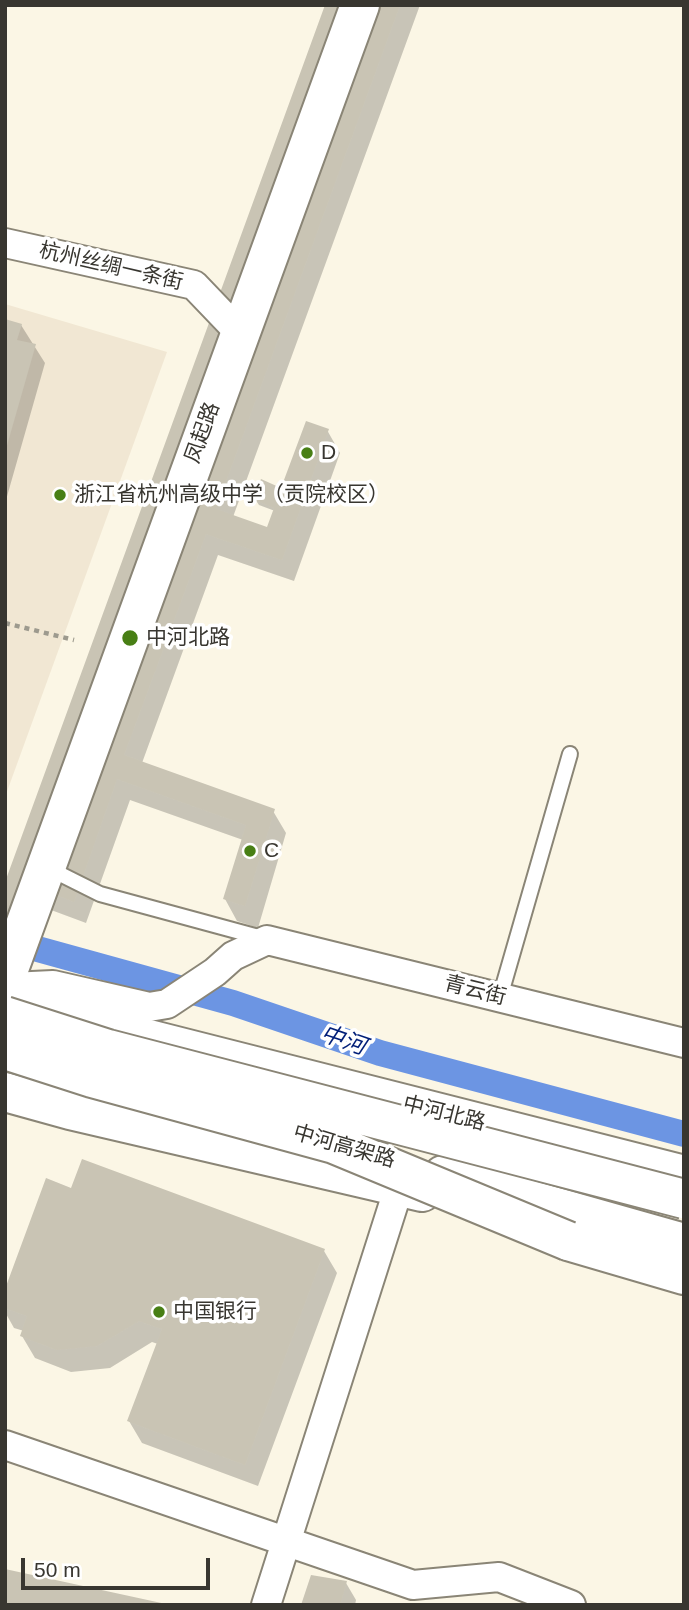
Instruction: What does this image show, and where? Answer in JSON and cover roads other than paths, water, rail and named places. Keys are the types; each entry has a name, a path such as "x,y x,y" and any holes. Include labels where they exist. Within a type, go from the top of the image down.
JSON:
{"main road":[{"name":"凤起路","path":"10,959 46,867 360,5"},
{"name":"中河北路","path":"10,959 109,1029 684,1175"},
{"name":"中河高架路","path":"5,1016 108,1049 684,1199"},
{"name":"中河高架路","path":"5,1050 92,1078 684,1243"},
{"path":"5,1092 541,1219 684,1261"},
{"path":"334,1144 568,1241 684,1275"}],"street":[{"name":"杭州丝绸一条街","path":"5,243 194,285 240,333"},
{"name":"青云街","path":"267,940 684,1043"},
{"path":"10,959 54,985 149,1007 167,1004 215,972 233,956 267,940"},
{"path":"266,1605 399,1186"},
{"path":"5,1445 413,1586 499,1577 571,1605"}],"lane":[{"path":"500,998 570,754"},
{"name":"青云街","path":"46,867 100,894 267,940"}],"waterway":[{"name":"中河","path":"5,940 233,1003 380,1053 684,1134"}],"place":[{"name":"D","path":"307,453"},
{"name":"浙江省杭州高级中学（贡院校区）","path":"60,495"},
{"name":"中河北路","path":"130,638"},
{"name":"C","path":"250,851"},
{"name":"中国银行","path":"159,1312"}]}
